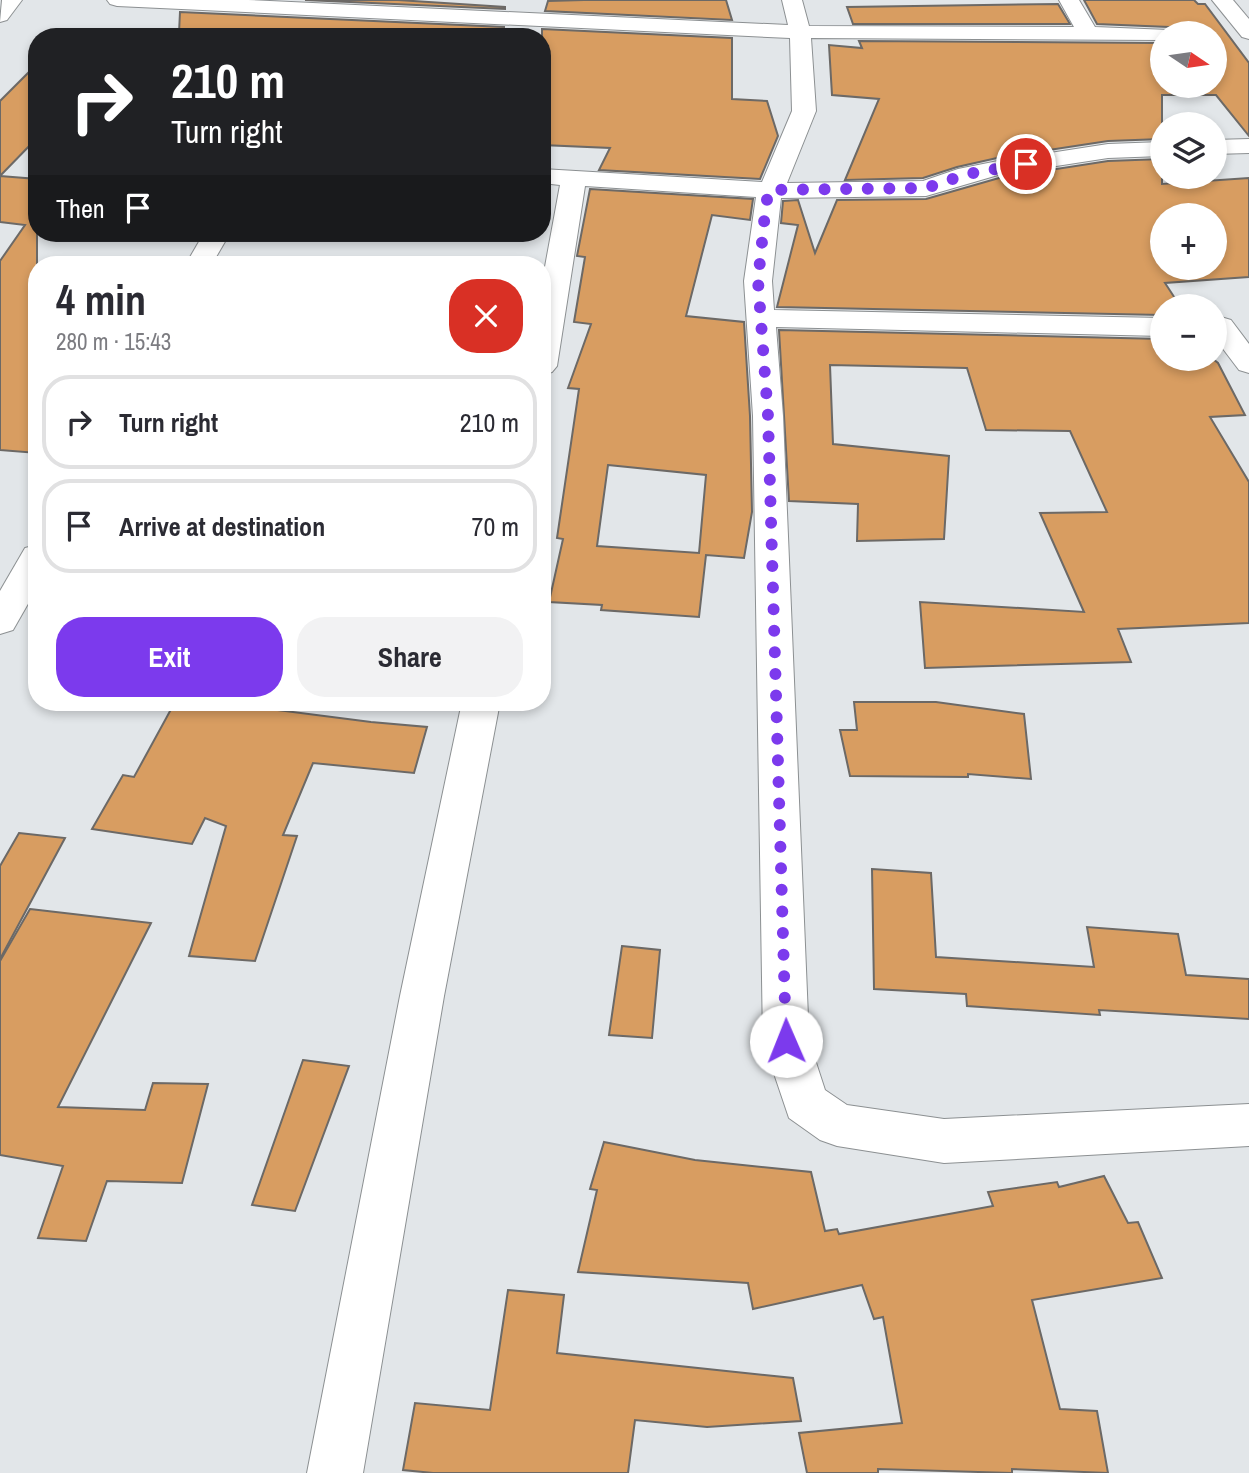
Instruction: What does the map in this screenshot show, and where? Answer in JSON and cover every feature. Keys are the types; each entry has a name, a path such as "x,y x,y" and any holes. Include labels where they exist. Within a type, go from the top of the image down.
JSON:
{"street":[{"path":"0,16 12,0"},
{"path":"117,0 800,32 1150,34"},
{"path":"792,0 800,32 804,111 766,203 758,281 768,416 786,1041 806,1103 836,1125 944,1141 1249,1125"},
{"path":"1069,0 1088,34"},
{"path":"1223,0 1249,33"},
{"path":"338,28 345,12"},
{"path":"1227,34 1249,33"},
{"path":"1227,147 1249,146"},
{"path":"551,177 770,190 926,188 967,174 998,168 1108,151 1150,149"},
{"path":"551,313 574,178"},
{"path":"760,317 1150,327"},
{"path":"1228,326 1249,364"},
{"path":"0,622 28,572"},
{"path":"335,1473 419,1010 479,711"}],"building":[{"path":"305,0 398,0 505,9"},
{"path":"726,0 732,20 545,11 548,1"},
{"path":"1084,0 1194,0 1198,4 1205,4 1218,21 1150,21 1150,26 1097,24"},
{"path":"1058,4 1070,24 853,24 847,7"},
{"path":"180,12 504,27 504,28 179,28"},
{"path":"551,29 732,38 732,99 767,101 778,136 760,179 599,170 610,148 551,145"},
{"path":"1227,34 1249,63 1249,136 1218,98 1227,98"},
{"path":"859,41 1150,43 1150,98 1162,98 1162,112 1150,112 1150,139 1108,141 997,158 923,178 845,180 879,99 832,95 829,45 862,48"},
{"path":"28,73 28,147 0,176 0,101"},
{"path":"1150,159 1150,189 1227,189 1227,180 1249,178 1249,277 1227,279 1227,203 1150,203 1150,280 1207,280 1165,283 1172,294 1150,294 1150,315 777,307 798,225 781,223 783,201 798,200 815,253 837,200 926,199 999,178 1108,161"},
{"path":"0,176 28,178 28,242 37,242 37,256 28,256 28,452 0,450 0,261 25,225 0,222"},
{"path":"590,189 753,199 750,220 712,215 686,316 744,322 750,416 752,512 744,558 706,555 699,617 601,610 602,605 551,602 563,539 557,538 579,389 568,388 591,324 574,322 585,257 577,256","holes":["608,465 706,475 699,553 597,546"]},
{"path":"779,330 1150,339 1150,371 1222,371 1245,415 1210,417 1249,482 1249,623 1118,629 1131,662 925,668 920,602 1084,612 1040,513 1107,512 1070,431 986,430 967,368 830,365 833,444 949,456 944,539 857,541 858,504 789,501"},
{"path":"854,702 936,702 1024,714 1031,779 968,774 968,777 850,776 840,730 857,730"},
{"path":"170,711 285,711 427,727 414,773 313,763 283,835 297,836 255,961 189,956 226,826 205,818 192,844 92,829 123,775 134,777"},
{"path":"19,833 65,838 0,959 0,866"},
{"path":"872,869 931,873 936,957 1094,967 1087,927 1178,934 1186,975 1249,979 1249,1019 1099,1010 1100,1015 967,1006 966,994 874,989"},
{"path":"30,909 151,923 58,1107 145,1110 153,1083 208,1084 182,1183 107,1181 86,1241 38,1238 63,1166 0,1155 0,961"},
{"path":"622,946 660,950 652,1038 609,1035"},
{"path":"303,1060 349,1066 295,1211 252,1205"},
{"path":"604,1142 695,1160 811,1172 825,1231 837,1229 839,1234 993,1206 988,1192 1057,1182 1059,1187 1104,1176 1128,1223 1138,1222 1162,1278 1032,1300 1060,1409 1097,1411 1108,1473 1012,1469 1012,1473 878,1469 878,1473 807,1473 799,1433 902,1423 883,1317 874,1319 862,1285 753,1309 748,1283 578,1272 597,1190 590,1189"},
{"path":"508,1290 564,1295 557,1353 793,1378 801,1421 707,1427 635,1420 628,1473 433,1473 403,1470 415,1403 490,1410"}],"route":[{"path":"786,1041 778,688 768,416 758,281 766,203 770,190 862,191 926,188 967,174 1026,164"}]}
